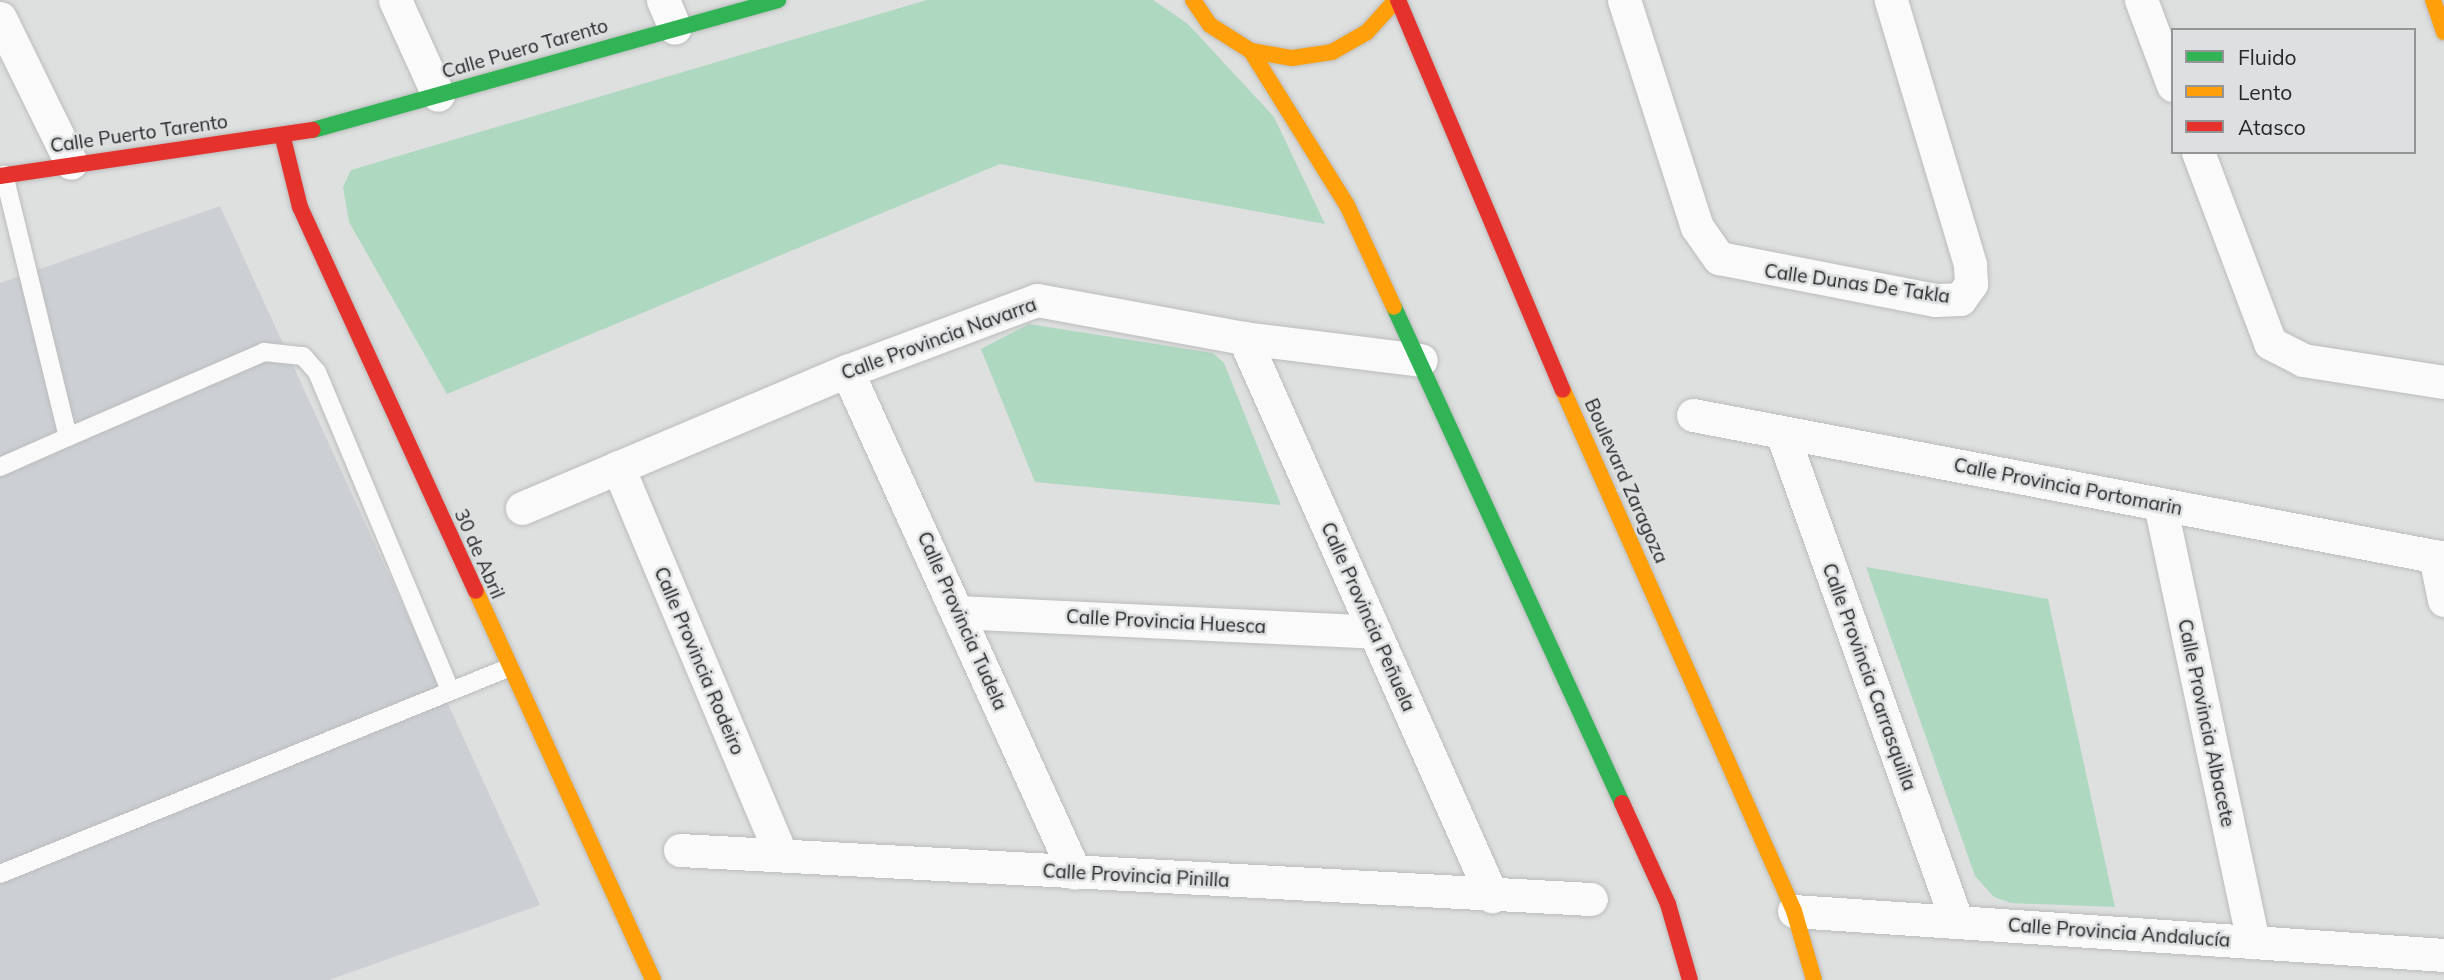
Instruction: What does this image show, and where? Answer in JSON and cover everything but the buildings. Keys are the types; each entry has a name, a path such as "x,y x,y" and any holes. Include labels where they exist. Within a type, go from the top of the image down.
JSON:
{"street":[{"path":"395,0 438,95"},
{"name":"Calle Puero Tarento","path":"283,138 438,95 669,14 778,0"},
{"path":"1193,0 1209,25 1251,51 1292,58 1332,52 1367,32 1397,0"},
{"name":"Boulevard Zaragoza","path":"1397,0 1454,143 1794,911 1814,980"},
{"name":"Calle Dunas De Takla","path":"1623,0 1697,227 1719,258 1935,300 1960,299 1970,284 1970,264 1891,0"},
{"path":"2141,0 2171,80"},
{"path":"2433,0 2444,32"},
{"path":"0,18 71,163"},
{"path":"1251,51 1342,194 1668,904 1690,980"},
{"name":"Calle Puerto Tarento","path":"2,176 71,163 283,138"},
{"name":"30 de Abril","path":"283,138 300,207 508,668 653,980"},
{"path":"2198,154 2270,343 2303,360 2444,383"},
{"name":"Calle Provincia Navarra","path":"522,508 847,371 1037,300 1244,338 1420,360"},
{"name":"Calle Provincia Peñuela","path":"1244,338 1492,896"},
{"name":"Calle Provincia Tudela","path":"847,371 1075,873"},
{"name":"Calle Provincia Portomarin","path":"1693,415 2439,557"},
{"name":"Calle Provincia Carrasquilla","path":"1782,433 1957,922"},
{"name":"Calle Provincia Rodeiro","path":"618,467 781,855"},
{"name":"Calle Provincia Albacete","path":"2160,504 2253,942"},
{"path":"2439,557 2444,600"},
{"name":"Calle Provincia Huesca","path":"958,612 1375,632"},
{"name":"Calle Provincia Pinilla","path":"681,850 1492,896 1591,899"},
{"name":"Calle Provincia Andalucía","path":"1794,911 2444,955"}],"lane":[{"path":"2,176 68,437"},
{"path":"0,467 264,352 303,356 317,372 450,690"},
{"path":"0,874 508,668"}],"shaded area":[{"path":"220,206 540,905 329,980 0,980 0,283"}],"green space":[{"path":"927,0 1153,0 1188,24 1274,117 1325,224 1000,164 447,394 349,222 343,187 351,170"},
{"path":"1029,324 1213,353 1224,363 1281,505 1035,482 981,349"},
{"path":"1866,567 2048,599 2115,907 2011,903 1994,897 1975,876"}],"traffic: fast":[{"path":"313,130 778,0"},
{"path":"1394,307 1622,803"}],"traffic: slow":[{"path":"1193,0 1210,25 1251,51 1292,58 1332,52 1367,32 1396,0"},
{"path":"2433,0 2444,32"},
{"path":"1251,51 1347,205 1394,307"},
{"path":"1563,390 1794,911 1814,980"},
{"path":"476,591 653,980"}],"traffic: jam":[{"path":"1398,0 1563,390"},
{"path":"0,176 313,130"},
{"path":"283,138 300,207 476,591"},
{"path":"1622,803 1668,904 1690,980"}]}
